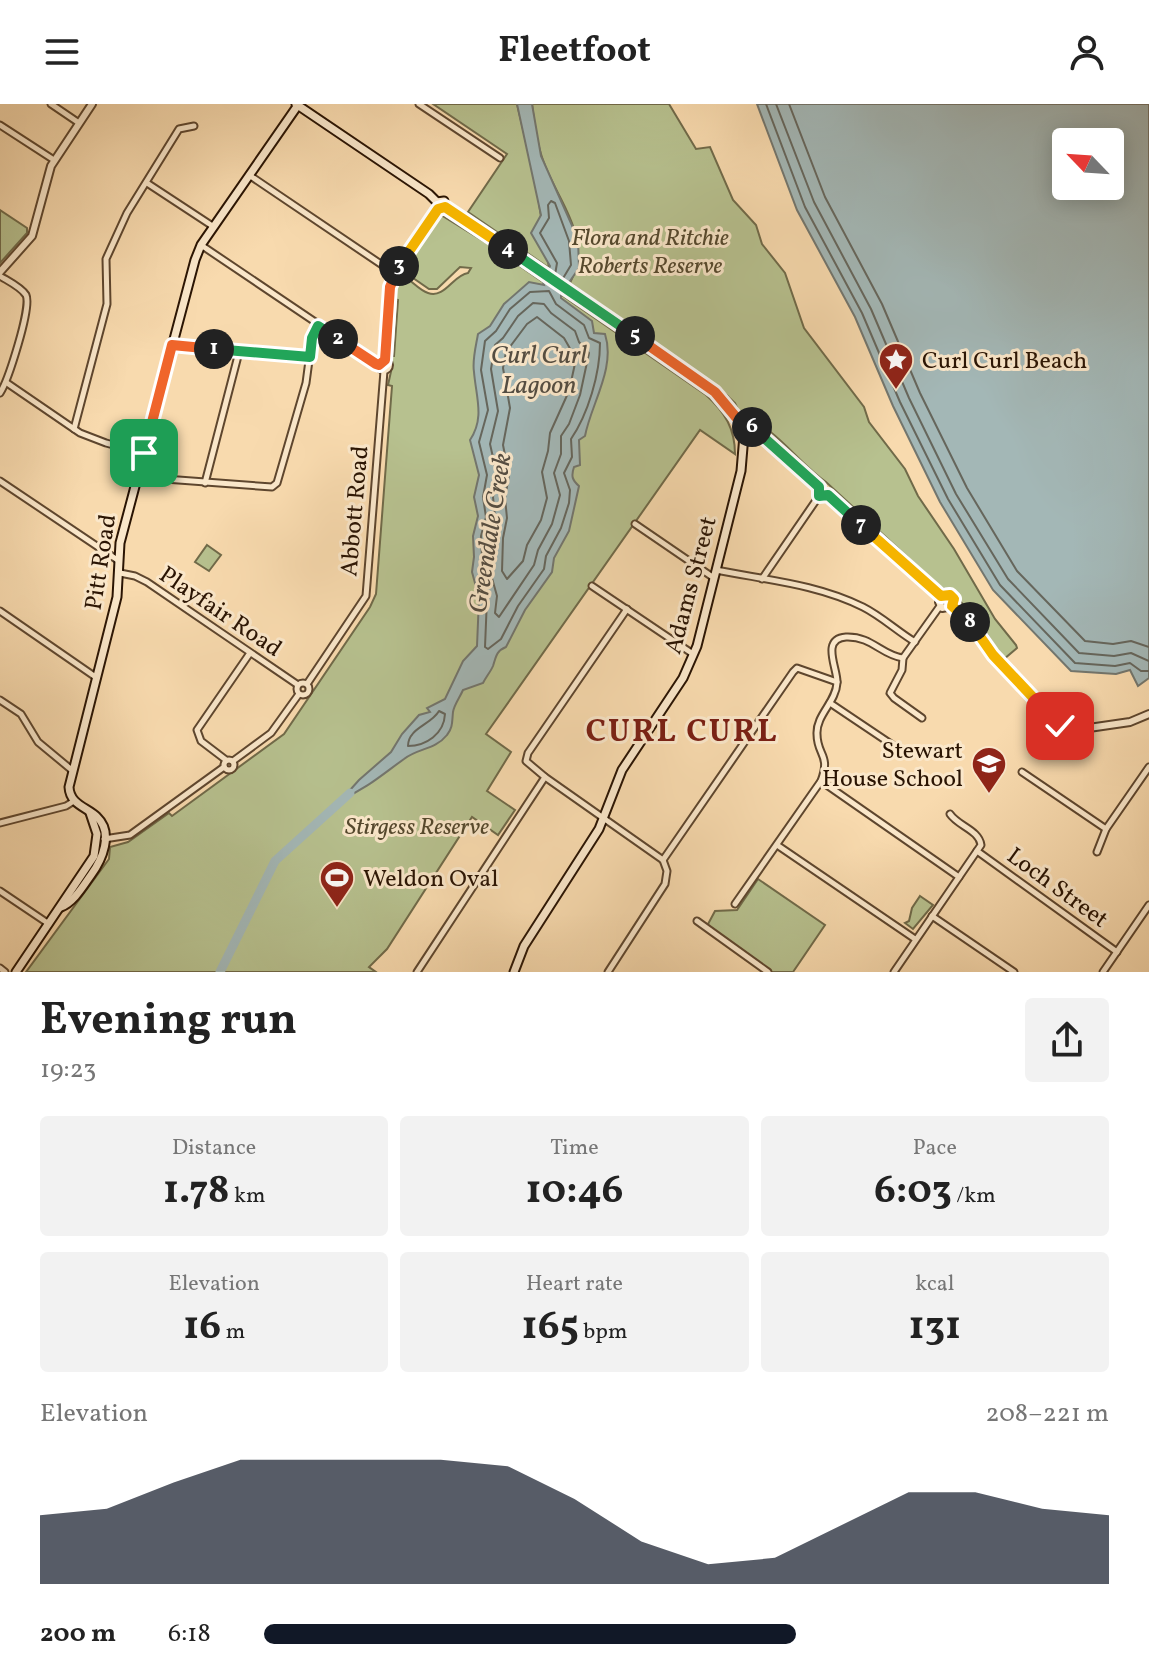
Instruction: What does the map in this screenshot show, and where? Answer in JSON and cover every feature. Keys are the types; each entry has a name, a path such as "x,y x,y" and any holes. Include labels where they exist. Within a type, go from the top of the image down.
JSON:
{"main road":[{"name":"Pitt Road","path":"74,801 69,791 117,597 120,543 195,260 201,245 298,104"},
{"path":"298,104 440,206 566,288 715,392 740,422"},
{"path":"740,422 750,422 753,429 750,433 744,435 738,431 740,422"},
{"name":"Adams Street","path":"514,972 524,946 594,840 622,770 683,678 694,655 741,471 744,435"},
{"path":"16,972 61,907 68,905 95,869 104,850 100,821 74,801"}],"street":[{"path":"51,104 79,123"},
{"path":"0,393 7,383 28,303 22,291 0,274 32,236 54,160 92,104"},
{"path":"419,104 500,158"},
{"path":"0,125 54,160"},
{"path":"74,429 107,304 106,259 127,213 179,129 194,126"},
{"path":"249,175 394,273"},
{"path":"147,183 214,227"},
{"name":"Abbott Road","path":"101,839 130,835 224,767 232,769 230,761 271,733 299,694 308,693 307,684 366,596 384,371 390,365 385,360 390,287 394,273 440,206"},
{"path":"201,245 384,371"},
{"path":"138,477 272,487 277,483 306,383 312,338 318,326"},
{"path":"172,345 310,357"},
{"path":"205,483 239,352"},
{"path":"379,365 385,360"},
{"path":"7,383 74,429 106,443 144,453"},
{"path":"753,429 819,487 827,486 828,495"},
{"path":"0,481 120,561"},
{"path":"762,579 819,496 819,487"},
{"path":"819,496 828,495 941,596 950,595 954,599 947,609 940,606"},
{"path":"635,524 715,574 810,587 846,599 866,608 915,642"},
{"name":"Playfair Road","path":"120,573 147,582 298,685"},
{"path":"592,586 694,655"},
{"path":"922,718 890,693 902,670 903,658 940,606 941,596"},
{"path":"952,606 969,621 986,648 1040,708 1063,728 1075,730 1130,722 1149,714"},
{"path":"608,972 665,884 667,871 663,860 526,761 528,753 627,609"},
{"path":"0,611 97,678"},
{"path":"735,904 821,781 826,766 816,737 818,724 837,682 830,652 833,644 840,638 871,641 899,659 903,658"},
{"path":"230,761 201,741 197,733 250,653"},
{"path":"663,860 793,672 797,668 805,669 837,682"},
{"path":"299,694 298,685 307,684"},
{"path":"0,700 21,714 38,742 73,771"},
{"path":"830,703 897,748"},
{"path":"1097,852 1106,829 1149,767"},
{"path":"1022,772 1106,829"},
{"path":"417,972 545,777"},
{"path":"821,781 959,877"},
{"path":"0,823 66,806 74,801"},
{"path":"894,972 977,851 981,839 950,814"},
{"path":"777,845 915,939"},
{"name":"Loch Street","path":"977,851 1117,952"},
{"path":"0,891 49,925"},
{"path":"1102,972 1149,905"},
{"path":"932,916 1014,972"},
{"path":"697,921 768,972"},
{"path":"0,968 5,972"}],"green space":[{"path":"433,104 517,104 536,184 549,268 468,212 507,154"},
{"name":"Flora and Ritchie Roberts Reserve","path":"532,104 669,104 696,149 710,147 733,200 756,225 762,244 785,273 804,328 864,407 869,422 905,469 918,496 995,619 1017,648 1004,659 953,592 940,587 775,436 741,416 735,403 719,388 570,283 578,248 575,233 541,154"},
{"path":"0,210 27,228 27,233 0,263"},
{"name":"Stirgess Reserve","path":"441,215 488,244 706,395 728,422 735,454 700,430 486,734 511,752 487,791 515,810 498,835 472,817 387,949 369,967 376,972 26,972 109,859 110,847 128,842 169,813 172,816 284,734 370,607 376,594 392,386 388,385 392,367 390,356 394,356 398,300 394,299 397,278 401,275 424,292 434,294 444,290 471,268 460,267 437,289 429,289 403,271"},
{"path":"207,545 221,555 209,571 195,562"},
{"path":"758,879 825,925 793,972 772,972 707,926 715,911 737,910"},
{"path":"920,896 933,905 913,929 905,923 909,921 912,908"}],"water":[{"name":"Curl Curl Lagoon","path":"517,104 532,104 541,156 578,239 579,268 561,298 592,321 594,333 605,334 608,347 601,386 585,436 579,440 580,465 574,467 572,475 579,486 569,531 554,558 552,572 525,610 506,647 500,650 483,683 463,690 447,735 437,744 409,755 367,786 342,799 391,752 419,715 430,712 427,708 445,699 463,661 477,646 479,598 472,572 473,536 478,516 474,497 479,475 470,440 478,415 474,353 478,334 490,326 504,304 529,282 544,285 550,266 531,233 541,215"},
{"path":"757,104 1149,104 1149,678 1138,686 1130,670 1116,674 1071,671 993,590 940,502 893,406 855,317 797,210"}],"waterway":[{"name":"Greendale Creek","path":"220,972 275,861 350,793"}],"place":[{"name":"Curl Curl Beach","path":"896,391"},
{"name":"Stewart House School","path":"989,795"},
{"name":"Weldon Oval","path":"337,909"}],"district":[{"name":"CURL CURL","path":"682,730"}],"route":[{"path":"144,453 172,345 310,357 312,338 318,326 379,365 385,360 390,287 394,273 438,209 445,207 724,399 740,422 750,422 753,429 819,487 819,496 828,495 941,596 950,595 954,599 952,606 969,621 986,648 1060,726"}]}
